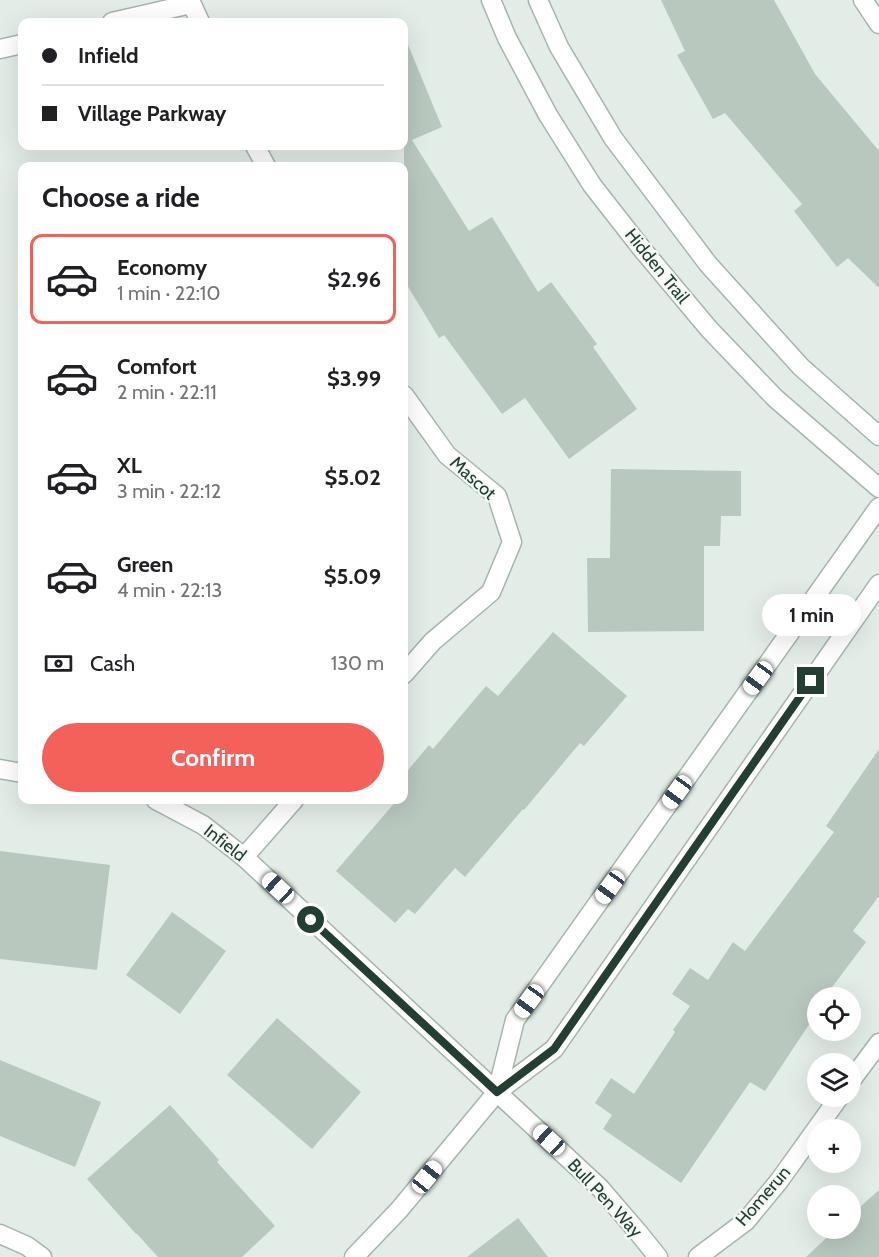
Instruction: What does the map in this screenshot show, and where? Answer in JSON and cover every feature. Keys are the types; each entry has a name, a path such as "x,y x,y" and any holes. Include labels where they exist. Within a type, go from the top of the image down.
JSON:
{"street":[{"name":"Hidden Trail","path":"490,0 507,39 548,115 592,185 635,240 709,329 775,398 879,488"},
{"path":"538,0 559,47 613,138 708,264 801,367 879,436"},
{"path":"863,0 879,24"},
{"path":"128,18 191,2 198,18"},
{"path":"0,49 18,45"},
{"name":"Mascot","path":"408,401 447,455 497,496 513,542 491,592 433,641 408,669"},
{"path":"497,1092 515,1020 879,507"},
{"path":"354,1257 399,1210 497,1092 554,1049 879,584"},
{"path":"0,769 18,772"},
{"name":"Infield","path":"164,804 203,825 244,857 497,1092"},
{"path":"244,857 290,804"},
{"path":"861,1067 879,1043"},
{"name":"Bull Pen Way","path":"497,1092 600,1188 658,1257"},
{"name":"Homerun","path":"698,1257 746,1221 779,1181 832,1107"},
{"path":"0,1234 27,1246 42,1257"}],"building":[{"path":"661,0 774,0 815,74 879,151 879,288 848,258 837,267 794,211 802,204 725,113 713,119 677,55 685,51"},
{"path":"408,45 442,127 412,140 469,231 492,217 538,292 551,282 597,344 593,347 637,409 569,459 525,398 502,414 444,335 439,338 408,287 408,162 404,162 404,150 408,150"},
{"path":"611,469 741,471 741,516 721,516 720,546 704,546 704,631 588,632 587,558 610,558"},
{"path":"553,632 627,696 584,746 580,743 465,877 455,868 415,914 408,909 395,923 336,871 394,804 408,804 408,770 429,745 433,749 486,686 498,696"},
{"path":"879,749 879,896 853,931 866,942 832,987 807,987 807,1028 765,1091 750,1082 681,1183 603,1129 612,1115 595,1103 611,1078 634,1094 690,1006 672,994 690,968 708,980 733,942 745,951 834,832 826,826"},
{"path":"0,851 110,865 97,970 0,959"},
{"path":"172,912 226,951 180,1014 126,975"},
{"path":"277,1018 361,1092 312,1149 227,1075"},
{"path":"0,1060 101,1102 75,1167 0,1136"},
{"path":"170,1105 219,1160 217,1162 275,1226 242,1257 158,1257 87,1179"},
{"path":"879,1190 879,1257 806,1257 825,1239 861,1239 861,1206"},
{"path":"518,1218 548,1257 467,1257"}],"route":[{"path":"311,920 497,1092 554,1049 811,681"}]}
